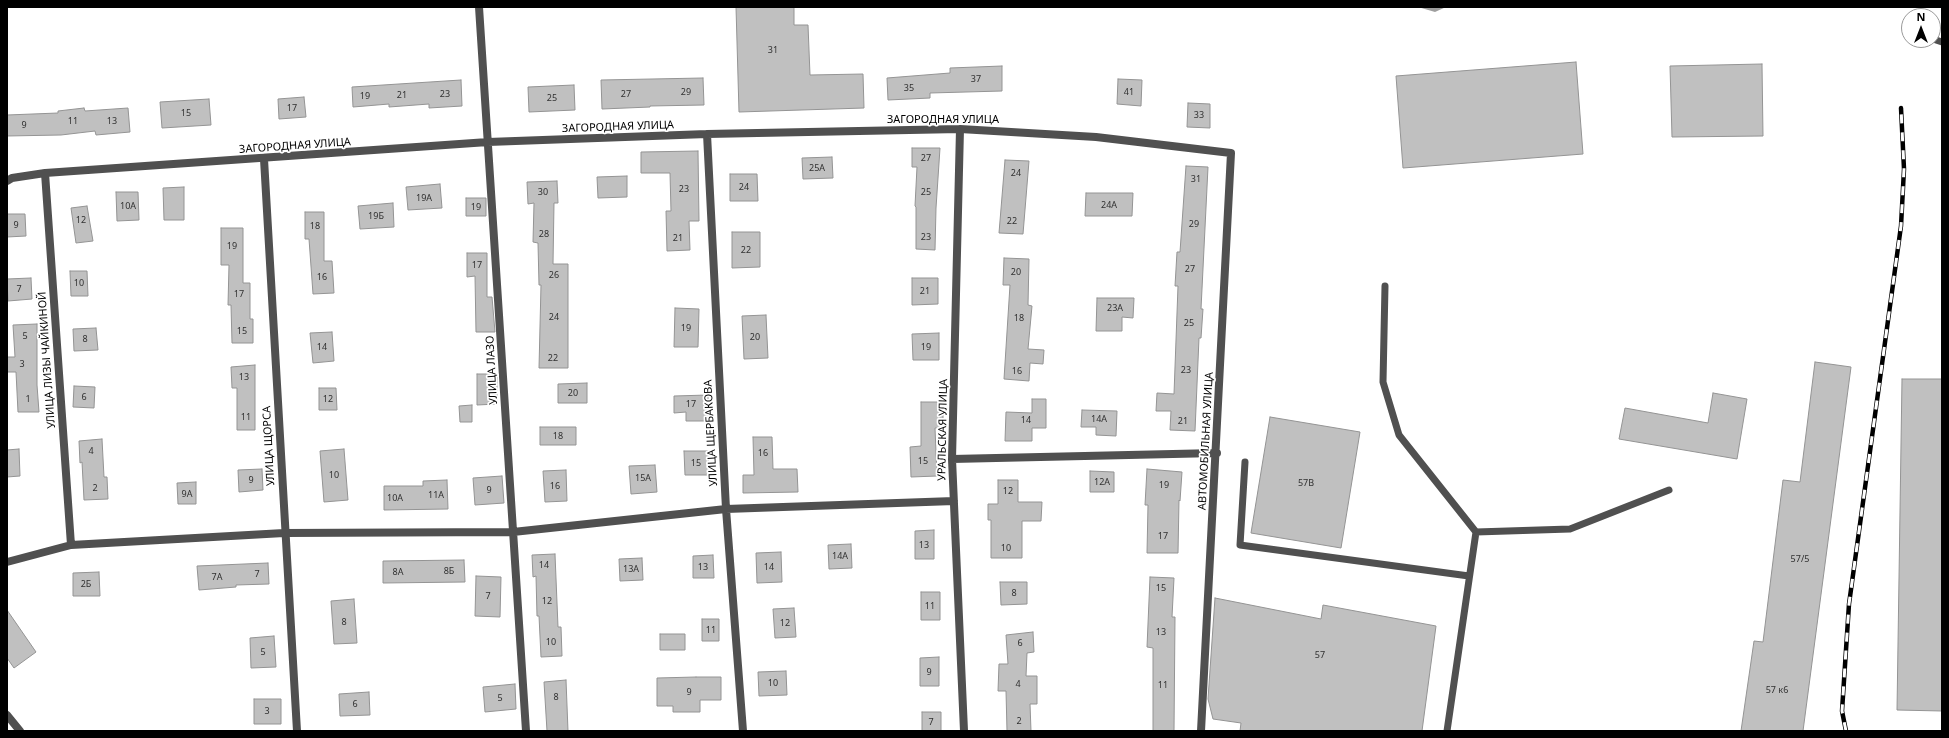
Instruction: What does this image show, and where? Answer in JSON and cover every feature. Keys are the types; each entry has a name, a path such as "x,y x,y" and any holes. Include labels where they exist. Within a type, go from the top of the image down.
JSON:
{"street":[{"name":"УЛИЦА ЛАЗО","path":"479,7 526,731"},
{"name":"ЗАГОРОДНАЯ УЛИЦА","path":"7,181 12,178 44,173 264,159 488,142 707,134 960,129 1096,137 1231,153"},
{"name":"УРАЛЬСКАЯ УЛИЦА","path":"960,129 952,459 964,731"},
{"name":"УЛИЦА ЩЕРБАКОВА","path":"707,134 726,509 743,731"},
{"name":"АВТОМОБИЛЬНАЯ УЛИЦА","path":"1201,731 1217,454 1231,153"},
{"name":"УЛИЦА ЩОРСА","path":"264,159 284,533 297,731"},
{"name":"УЛИЦА ЛИЗЫ ЧАЙКИНОЙ","path":"44,173 71,545"},
{"path":"952,459 1217,454"},
{"path":"7,562 71,545 284,533 513,532 726,509 954,501"},
{"path":"7,715 20,731"}],"lane":[{"path":"1385,286 1383,382 1399,435 1476,532 1447,731"},
{"path":"1245,462 1240,545 1469,576"},
{"path":"1476,532 1570,529 1669,490"}],"shaded area":[{"path":"1418,7 1446,7 1435,12"}],"building":[{"path":"736,7 794,7 794,25 808,25 810,75 863,74 864,108 739,112"},
{"path":"1576,62 1583,154 1403,168 1396,76"},
{"path":"1762,64 1763,136 1672,137 1670,66"},
{"path":"1002,66 1002,91 930,93 930,98 888,100 887,78 950,73 950,68"},
{"path":"703,78 704,105 602,109 601,80"},
{"path":"1118,79 1142,80 1141,106 1117,104"},
{"path":"461,80 462,106 429,108 429,104 389,107 389,104 353,107 352,87"},
{"path":"574,85 575,110 529,112 528,87"},
{"path":"304,97 306,117 279,119 278,99"},
{"path":"209,99 211,125 162,128 160,102"},
{"path":"1188,103 1210,104 1210,128 1187,127"},
{"path":"84,108 85,111 128,108 130,132 96,135 95,131 61,135 7,136 7,115 58,113 58,111"},
{"path":"912,148 940,148 935,250 916,249 915,206 917,167 912,167"},
{"path":"698,151 699,221 689,221 690,250 667,251 666,211 671,211 670,173 641,173 641,152"},
{"path":"832,157 833,178 803,179 802,158"},
{"path":"1005,160 1029,161 1023,234 999,233"},
{"path":"1186,166 1208,167 1201,309 1203,309 1201,338 1199,338 1195,431 1170,430 1171,411 1156,411 1157,393 1174,394 1178,286 1175,286 1177,252 1180,252"},
{"path":"730,174 757,174 758,201 730,201"},
{"path":"627,176 627,197 598,198 597,177"},
{"path":"557,181 558,203 554,203 553,264 568,264 568,368 539,368 541,285 539,285 538,243 533,242 534,203 528,204 527,182"},
{"path":"440,184 442,208 408,210 406,187"},
{"path":"184,187 184,220 164,220 163,188"},
{"path":"116,192 138,192 139,220 117,221"},
{"path":"1086,193 1133,193 1132,216 1085,216"},
{"path":"466,198 486,198 486,216 466,216"},
{"path":"393,203 394,227 360,229 358,206"},
{"path":"87,206 93,241 76,243 71,208"},
{"path":"305,212 324,212 324,261 332,261 334,293 313,294 309,239 305,239"},
{"path":"7,214 25,214 26,236 7,237"},
{"path":"221,228 243,228 243,283 250,283 250,319 253,319 253,343 232,343 231,305 228,305 229,265 221,265"},
{"path":"732,232 760,232 760,267 732,268"},
{"path":"467,253 487,253 487,297 492,297 495,332 476,332 475,276 467,277"},
{"path":"1004,258 1029,259 1028,305 1032,306 1028,349 1044,350 1043,364 1030,363 1029,381 1004,379 1010,285 1003,285"},
{"path":"70,271 87,271 88,296 71,296"},
{"path":"31,278 32,299 8,301 7,279"},
{"path":"912,278 938,278 938,304 912,305"},
{"path":"1097,298 1134,298 1133,318 1122,317 1122,331 1096,331"},
{"path":"675,308 699,309 698,347 674,347"},
{"path":"766,315 768,358 744,359 742,316"},
{"path":"37,324 37,385 39,412 18,412 16,372 7,372 7,357 15,357 13,325"},
{"path":"96,328 98,350 74,351 73,329"},
{"path":"332,332 334,361 313,363 310,333"},
{"path":"939,333 939,360 913,360 912,334"},
{"path":"1815,362 1851,367 1803,731 1741,731 1754,641 1763,642 1783,480 1800,482"},
{"path":"255,365 255,430 237,430 237,388 232,388 231,367"},
{"path":"477,374 497,374 497,404 477,405"},
{"path":"1902,379 1942,379 1942,711 1897,710"},
{"path":"587,383 587,403 558,403 558,384"},
{"path":"74,386 95,387 94,408 73,407"},
{"path":"319,388 336,388 337,410 319,410"},
{"path":"1713,393 1747,399 1737,459 1619,439 1625,408 1708,423"},
{"path":"708,395 709,421 686,421 686,412 674,413 674,396"},
{"path":"1032,399 1046,399 1046,428 1032,428 1032,441 1005,441 1006,412 1032,413"},
{"path":"921,402 943,402 943,428 935,428 937,476 911,477 910,447 921,446"},
{"path":"472,405 472,422 460,422 459,406"},
{"path":"1082,410 1117,411 1116,436 1096,435 1096,427 1081,427"},
{"path":"1270,417 1360,432 1341,548 1251,533"},
{"path":"540,427 576,427 576,445 540,445"},
{"path":"753,437 772,437 773,469 797,469 798,492 743,493 743,475 754,475"},
{"path":"102,439 104,477 107,477 108,499 84,500 82,462 80,463 79,441"},
{"path":"19,449 20,476 7,477 7,450"},
{"path":"344,449 348,500 324,502 320,451"},
{"path":"684,451 708,451 709,475 685,475"},
{"path":"655,465 657,492 631,494 629,466"},
{"path":"262,469 263,490 239,492 238,470"},
{"path":"1147,469 1182,472 1180,501 1179,500 1178,553 1147,553 1148,505 1145,505"},
{"path":"566,470 567,501 545,502 543,471"},
{"path":"1090,471 1114,472 1114,492 1090,492"},
{"path":"502,476 504,503 475,505 473,478"},
{"path":"447,480 448,509 384,510 384,486 423,486 423,481"},
{"path":"998,480 1018,480 1018,502 1042,502 1041,521 1022,521 1022,558 991,558 991,520 988,520 988,504 998,504"},
{"path":"196,482 196,504 178,504 177,483"},
{"path":"934,530 934,559 915,559 915,531"},
{"path":"851,544 852,568 829,569 828,545"},
{"path":"781,552 782,582 757,583 756,553"},
{"path":"555,554 558,627 561,627 562,656 541,657 539,616 537,616 536,576 533,577 532,555"},
{"path":"713,555 714,578 693,578 693,556"},
{"path":"642,558 643,580 620,581 619,559"},
{"path":"464,560 465,582 383,583 383,561"},
{"path":"268,563 269,584 236,585 236,587 199,590 197,566"},
{"path":"99,572 100,596 73,596 73,573"},
{"path":"476,576 501,577 500,617 475,616"},
{"path":"1150,577 1174,578 1172,617 1175,617 1174,731 1153,731 1153,648 1147,647"},
{"path":"1000,582 1027,582 1027,604 1001,605"},
{"path":"921,592 940,592 940,620 921,620"},
{"path":"1215,598 1321,619 1323,605 1436,626 1422,731 1240,731 1241,723 1213,719 1208,699"},
{"path":"354,599 357,643 334,644 331,601"},
{"path":"794,608 796,637 775,638 773,609"},
{"path":"7,610 36,652 14,668 7,658"},
{"path":"702,619 719,619 719,641 702,641"},
{"path":"1033,632 1034,652 1027,653 1026,676 1037,676 1037,704 1030,704 1031,731 1007,731 1006,691 998,691 999,664 1008,664 1006,635"},
{"path":"660,634 685,634 685,650 660,650"},
{"path":"274,636 276,667 251,668 250,638"},
{"path":"939,657 939,686 920,686 920,658"},
{"path":"786,671 787,695 759,696 758,672"},
{"path":"721,677 721,700 700,700 700,712 673,712 673,706 657,706 657,678"},
{"path":"566,680 568,731 547,731 544,682"},
{"path":"515,684 516,709 485,712 483,687"},
{"path":"369,692 370,715 340,716 339,694"},
{"path":"254,699 281,699 281,724 254,724"},
{"path":"922,712 941,712 941,731 922,731"}],"railway":[{"path":"1846,731 1842,711 1849,604 1901,226 1904,169 1901,108"}]}
